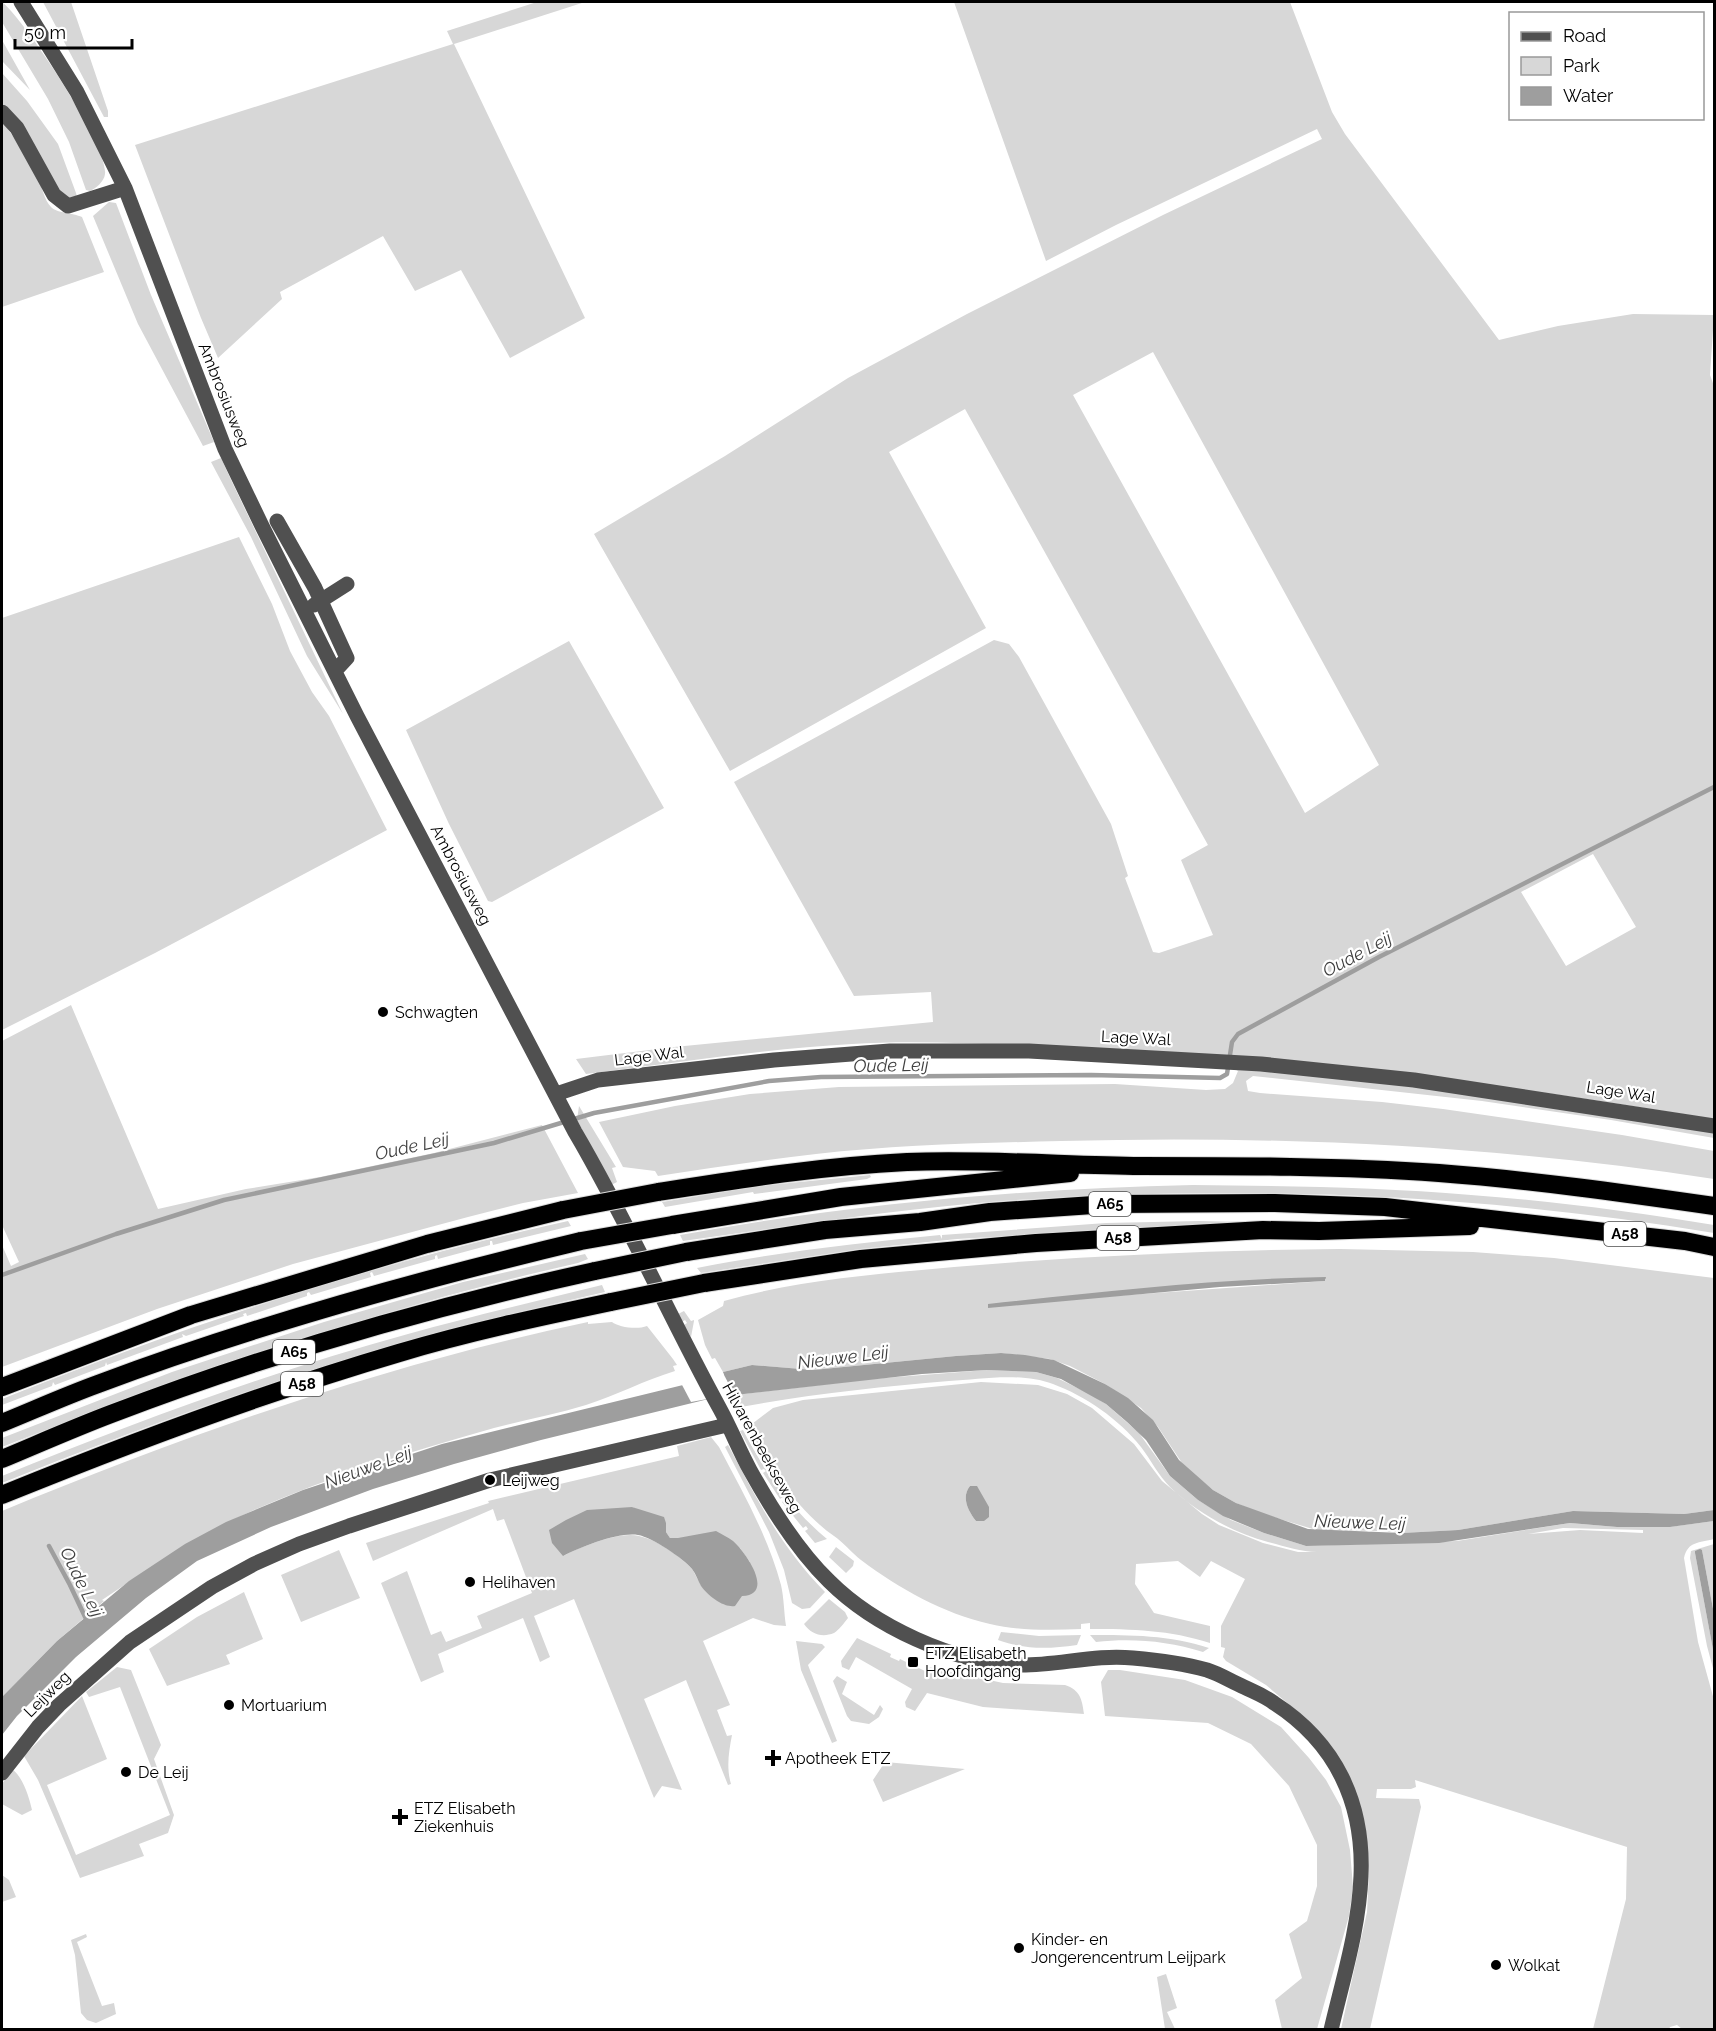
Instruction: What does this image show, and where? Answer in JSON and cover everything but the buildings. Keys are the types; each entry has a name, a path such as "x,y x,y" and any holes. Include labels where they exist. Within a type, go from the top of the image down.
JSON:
{"highway":[{"path":"2,1387 191,1315 406,1250 563,1210 771,1174 904,1162 955,1161 1140,1166 1264,1165 1439,1173 1582,1188 1714,1206"},
{"name":"A65","path":"2,1424 96,1384 201,1347 371,1295 581,1241 841,1197 1140,1166"},
{"name":"A65","path":"2,1459 111,1414 216,1377 359,1331 494,1293 687,1252 825,1230 921,1222 990,1212 1108,1204 1275,1203 1385,1207 1535,1224"},
{"name":"A58","path":"2,1495 123,1446 226,1409 400,1352 498,1326 704,1283 861,1259 1036,1243 1263,1230 1319,1231 1535,1224 1714,1246"}],"street":[{"name":"Ambrosiusweg","path":"21,2 77,92 124,188 225,449 304,610 556,1094"},
{"path":"2,112 17,128 54,195 68,206 124,188"},
{"path":"277,521 296,552 347,658 336,671"},
{"path":"304,610 347,584"},
{"name":"Lage Wal","path":"556,1094 598,1080 851,1053 976,1049 1239,1062 1414,1080 1714,1126"},
{"name":"Hilvarenbeekseweg","path":"556,1094 599,1173 695,1366 768,1499 795,1541 829,1581 867,1612 914,1639 966,1657 1017,1665 1130,1658 1208,1671 1273,1702 1301,1723 1330,1756 1350,1792 1359,1829 1361,1876 1356,1927 1331,2030"},
{"name":"Leijweg","path":"2,1773 38,1727 59,1705 130,1642 212,1587 255,1564 299,1544 349,1526 490,1480 725,1419"}],"green space":[{"path":"2,2 28,32 45,57 94,138 103,160 105,174 101,182 90,191 86,190 69,142 48,99 2,22"},
{"path":"43,2 71,2 108,111 108,117 104,117"},
{"path":"537,2 585,2 454,44 585,318 510,358 461,270 415,291 383,236 280,292 282,299 218,358 135,145 453,44 447,31"},
{"path":"954,2 1290,2 1332,112 1345,134 1499,340 1558,326 1633,314 1714,315 1710,375 1714,386 1714,1119 1547,1093 1378,1071 1125,1049 876,1043 752,1053 586,1074 576,1059 674,1047 933,1022 931,992 854,996 734,782 994,640 1009,644 1019,657 1111,824 1128,876 1125,878 1153,952 1159,953 1213,935 1181,860 1208,845 965,409 889,452 986,628 730,771 594,534 725,456 848,378 967,314 1163,215 1322,139 1317,129 1046,261","holes":["1153,352 1379,765 1305,813 1073,395","1593,854 1636,927 1566,966 1521,892"]},
{"path":"2,40 30,90 2,61"},
{"path":"2,73 27,101 58,144 76,193 77,197 74,201 62,196 2,102"},
{"path":"2,121 30,162 51,207 57,211 82,217 104,272 2,307"},
{"path":"109,202 116,203 151,295 214,442 203,446 138,324 93,216"},
{"path":"221,458 343,714 307,656 251,537 211,462"},
{"path":"239,537 272,604 290,651 312,692 329,716 387,830 155,953 2,1030 2,618"},
{"path":"569,641 664,808 492,902 488,901 449,824 406,730"},
{"path":"71,1005 158,1209 246,1189 320,1177 434,1153 542,1125 578,1193 523,1203 293,1264 157,1309 2,1367 2,1245 11,1266 19,1262 2,1225 2,1041"},
{"path":"1229,1066 1418,1086 1714,1131 1714,1138 1482,1101 1253,1076 1246,1081 1248,1091 1260,1093 1443,1109 1714,1151 1714,1179 1552,1158 1470,1151 1389,1145 1225,1140 1061,1141 907,1146 796,1156 658,1176 655,1171 623,1167 599,1122 675,1106 750,1094 839,1087 1115,1084 1206,1090 1225,1089 1233,1083 1238,1071"},
{"path":"579,1106 616,1167 612,1168 617,1182 611,1185 577,1120"},
{"path":"870,1175 871,1177 867,1179 754,1194 753,1192 665,1207 662,1202 760,1186"},
{"path":"1193,1185 1297,1186 1501,1197 1593,1207 1714,1225 1714,1233 1538,1209 1449,1201 1270,1193 1181,1193 963,1204 683,1241 680,1235 808,1215 935,1200 1064,1190"},
{"path":"568,1221 571,1226 493,1245 490,1241 490,1245 438,1259 437,1255 435,1259 374,1276 372,1272 371,1277 311,1295 309,1292 307,1296 247,1316 246,1313 243,1314 244,1316 186,1336 182,1334 183,1337 107,1365 106,1362 105,1366 55,1385 53,1382 52,1386 2,1405 2,1399 71,1372 281,1298 424,1256"},
{"path":"1246,1222 957,1239 860,1249 701,1273 697,1268 818,1248 940,1235 942,1239 942,1235 1106,1223"},
{"path":"1292,1250 1473,1252 1554,1258 1714,1278 1714,1510 1684,1514 1573,1511 1458,1530 1402,1533 1316,1530 1260,1513 1213,1490 1184,1466 1158,1427 1141,1408 1105,1384 1070,1366 1050,1359 1001,1353 813,1370 752,1365 723,1372 715,1358 712,1359 705,1345 698,1320 723,1306 724,1301 780,1288 867,1275 1098,1257","holes":["1326,1279 1325,1281 988,1305 1174,1287"]},
{"path":"585,1254 588,1259 578,1263 431,1300 286,1344 2,1447 2,1438 172,1372 324,1322 463,1282"},
{"path":"602,1285 605,1292 428,1335 266,1385 160,1422 2,1483 2,1476 102,1436 254,1381 408,1334"},
{"path":"684,1311 691,1321 694,1320 691,1337 684,1325 687,1323 685,1320 682,1322 678,1314"},
{"path":"588,1322 588,1324 612,1322 633,1328 647,1326 677,1365 673,1366 675,1371 586,1405 494,1428 372,1465 313,1486 234,1519 176,1552 102,1600 104,1601 57,1641 2,1697 2,1511 145,1454 290,1403 438,1358"},
{"path":"987,1370 1036,1372 1057,1378 1106,1404 1139,1433 1170,1476 1198,1500 1231,1520 1306,1546 1457,1541 1570,1523 1617,1527 1669,1527 1714,1521 1714,1539 1691,1546 1684,1558 1698,1642 1714,1700 1714,2029 1682,2029 1677,2025 1669,2029 1593,2029 1626,1899 1627,1847 1415,1780 1416,1787 1411,1789 1377,1789 1376,1798 1419,1799 1421,1807 1370,2029 1341,2029 1367,1912 1369,1872 1364,1832 1298,1712 1266,1685 1223,1657 1225,1648 1221,1647 1221,1626 1245,1579 1211,1561 1200,1577 1178,1561 1136,1564 1135,1584 1154,1613 1210,1626 1210,1643 1180,1635 1151,1631 1090,1629 1090,1623 1081,1624 1081,1629 1013,1628 972,1619 922,1599 861,1560 813,1518 781,1481 748,1427 773,1408 803,1400 981,1382 1038,1385 1067,1394 1092,1408 1134,1444 1162,1481 1178,1494 1162,1478 1132,1437 1112,1418 1077,1395 1041,1380 1001,1377 923,1383 871,1388 741,1407 735,1395 871,1379","holes":["970,1486 984,1521 976,1521 970,1513 966,1499","1184,1500 1228,1527 1255,1538 1292,1549 1317,1552 1298,1552 1263,1543 1219,1525","1563,1528 1643,1530 1643,1533 1580,1530 1528,1534"]},
{"path":"743,1430 779,1489 827,1539 815,1543 805,1531 808,1529 806,1526 803,1528 782,1502 785,1500 783,1497 780,1499 763,1473 766,1471 761,1470 740,1431"},
{"path":"711,1437 719,1447 754,1514 776,1567 783,1595 786,1626 774,1625 753,1618 703,1641 730,1705 717,1710 727,1736 732,1735 728,1765 731,1784 728,1785 686,1680 644,1699 682,1790 662,1786 654,1798 574,1599 534,1616 550,1657 540,1662 523,1618 438,1654 444,1672 421,1682 381,1583 407,1571 431,1635 441,1631 446,1642 482,1628 477,1616 532,1593 504,1519 497,1521 493,1509 373,1561 366,1543 489,1503 488,1501 679,1456 677,1446","holes":["632,1507 666,1523 666,1532 670,1538 740,1548 750,1562 730,1606 715,1599 706,1591 691,1568 680,1558 660,1544 646,1538 631,1535 611,1538 563,1556"]},
{"path":"728,1445 782,1540 825,1592 810,1608 802,1609 792,1603 784,1570 769,1532 725,1447"},
{"path":"1714,1544 1714,1614 1702,1550 1695,1553 1714,1655 1714,1672 1690,1558 1691,1551"},
{"path":"836,1547 854,1561 853,1566 846,1573 829,1557"},
{"path":"339,1550 360,1598 301,1622 281,1575"},
{"path":"244,1592 263,1639 226,1655 230,1664 167,1686 149,1649 197,1617"},
{"path":"829,1599 845,1612 848,1618 834,1633 817,1634 804,1624"},
{"path":"1001,1632 1039,1636 1081,1635 1077,1645 1038,1648 1018,1646 998,1640"},
{"path":"1090,1635 1165,1638 1209,1648 1203,1652 1150,1641 1096,1642"},
{"path":"857,1638 891,1654 890,1657 899,1661 900,1659 927,1672 929,1667 1003,1683 1065,1685 1079,1696 1084,1714 983,1707 927,1693 915,1711 906,1707 905,1702 912,1689 856,1657 849,1670 842,1667 841,1661"},
{"path":"796,1641 822,1644 825,1647 808,1665 837,1741 832,1743 801,1670"},
{"path":"117,1667 131,1670 161,1745 154,1759 174,1815 168,1833 139,1844 144,1856 80,1878 38,1780 24,1756 82,1696 107,1759 47,1785 76,1855 170,1815 120,1687 89,1697 86,1692"},
{"path":"1108,1670 1185,1680 1232,1697 1281,1727 1326,1780 1341,1807 1350,1850 1353,1887 1349,1916 1317,2029 1282,2029 1275,2000 1302,1978 1289,1934 1307,1921 1317,1886 1317,1845 1289,1786 1251,1744 1208,1723 1105,1716 1101,1682"},
{"path":"837,1676 847,1682 842,1694 874,1715 880,1705 883,1709 879,1717 869,1724 851,1721 833,1681"},
{"path":"885,1762 965,1769 883,1802 873,1780"},
{"path":"12,1769 22,1782 32,1810 22,1815 2,1804 2,1784"},
{"path":"2,1875 9,1880 16,1897 2,1902"},
{"path":"86,1934 87,1937 77,1942 102,2006 114,2003 116,2014 96,2023 87,2020 81,2013 75,1955 71,1940"},
{"path":"1166,1974 1177,2008 1167,2012 1175,2029 1165,2029 1157,1977"}],"water":[{"path":"1326,1277 1325,1281 1220,1287 988,1308 988,1304 1157,1287 1241,1280"},
{"path":"1001,1353 1054,1360 1105,1384 1128,1398 1153,1420 1179,1460 1213,1490 1236,1503 1308,1529 1402,1533 1458,1530 1573,1511 1684,1514 1714,1510 1714,1521 1670,1527 1617,1527 1570,1523 1439,1543 1306,1546 1264,1533 1223,1516 1198,1500 1170,1476 1146,1440 1106,1404 1061,1379 1036,1372 987,1370 922,1374 735,1395 733,1393 541,1440 373,1489 271,1527 197,1561 146,1598 76,1657 17,1716 2,1735 2,1697 57,1641 129,1581 185,1544 226,1522 303,1490 442,1444 724,1375 723,1372 752,1365 813,1370"},
{"path":"970,1486 977,1486 989,1507 989,1517 984,1521 976,1521 968,1508 966,1495"},
{"path":"632,1507 664,1517 666,1532 670,1538 716,1531 729,1538 750,1563 755,1572 757,1588 752,1594 742,1596 735,1606 721,1603 704,1590 695,1573 682,1560 659,1544 638,1535 610,1538 563,1556 552,1543 549,1530 587,1510"},
{"path":"1700,1549 1714,1614 1714,1655 1695,1553"}],"pier":[{"path":"723,1373 734,1394 691,1402 681,1383"}],"waterway":[{"name":"Oude Leij","path":"2,1275 116,1234 224,1200 494,1143 594,1113 769,1081 821,1077 1091,1075 1220,1078 1227,1074 1232,1042 1238,1034 1379,957 1714,787"},
{"name":"Oude Leij","path":"49,1546 87,1621"}],"place":[{"name":"Schwagten","path":"383,1012"},
{"name":"Leijweg","path":"490,1480"},
{"name":"Helihaven","path":"470,1582"},
{"name":"ETZ Elisabeth Hoofdingang","path":"913,1662"},
{"name":"Mortuarium","path":"229,1705"},
{"name":"Apotheek ETZ","path":"773,1758"},
{"name":"De Leij","path":"126,1772"},
{"name":"ETZ Elisabeth Ziekenhuis","path":"400,1817"},
{"name":"Kinder- en Jongerencentrum Leijpark","path":"1019,1948"},
{"name":"Wolkat","path":"1496,1965"}],"water label":[{"name":"Nieuwe Leij","path":"843,1357"},
{"name":"Nieuwe Leij","path":"368,1467"},
{"name":"Nieuwe Leij","path":"1360,1522"}]}
